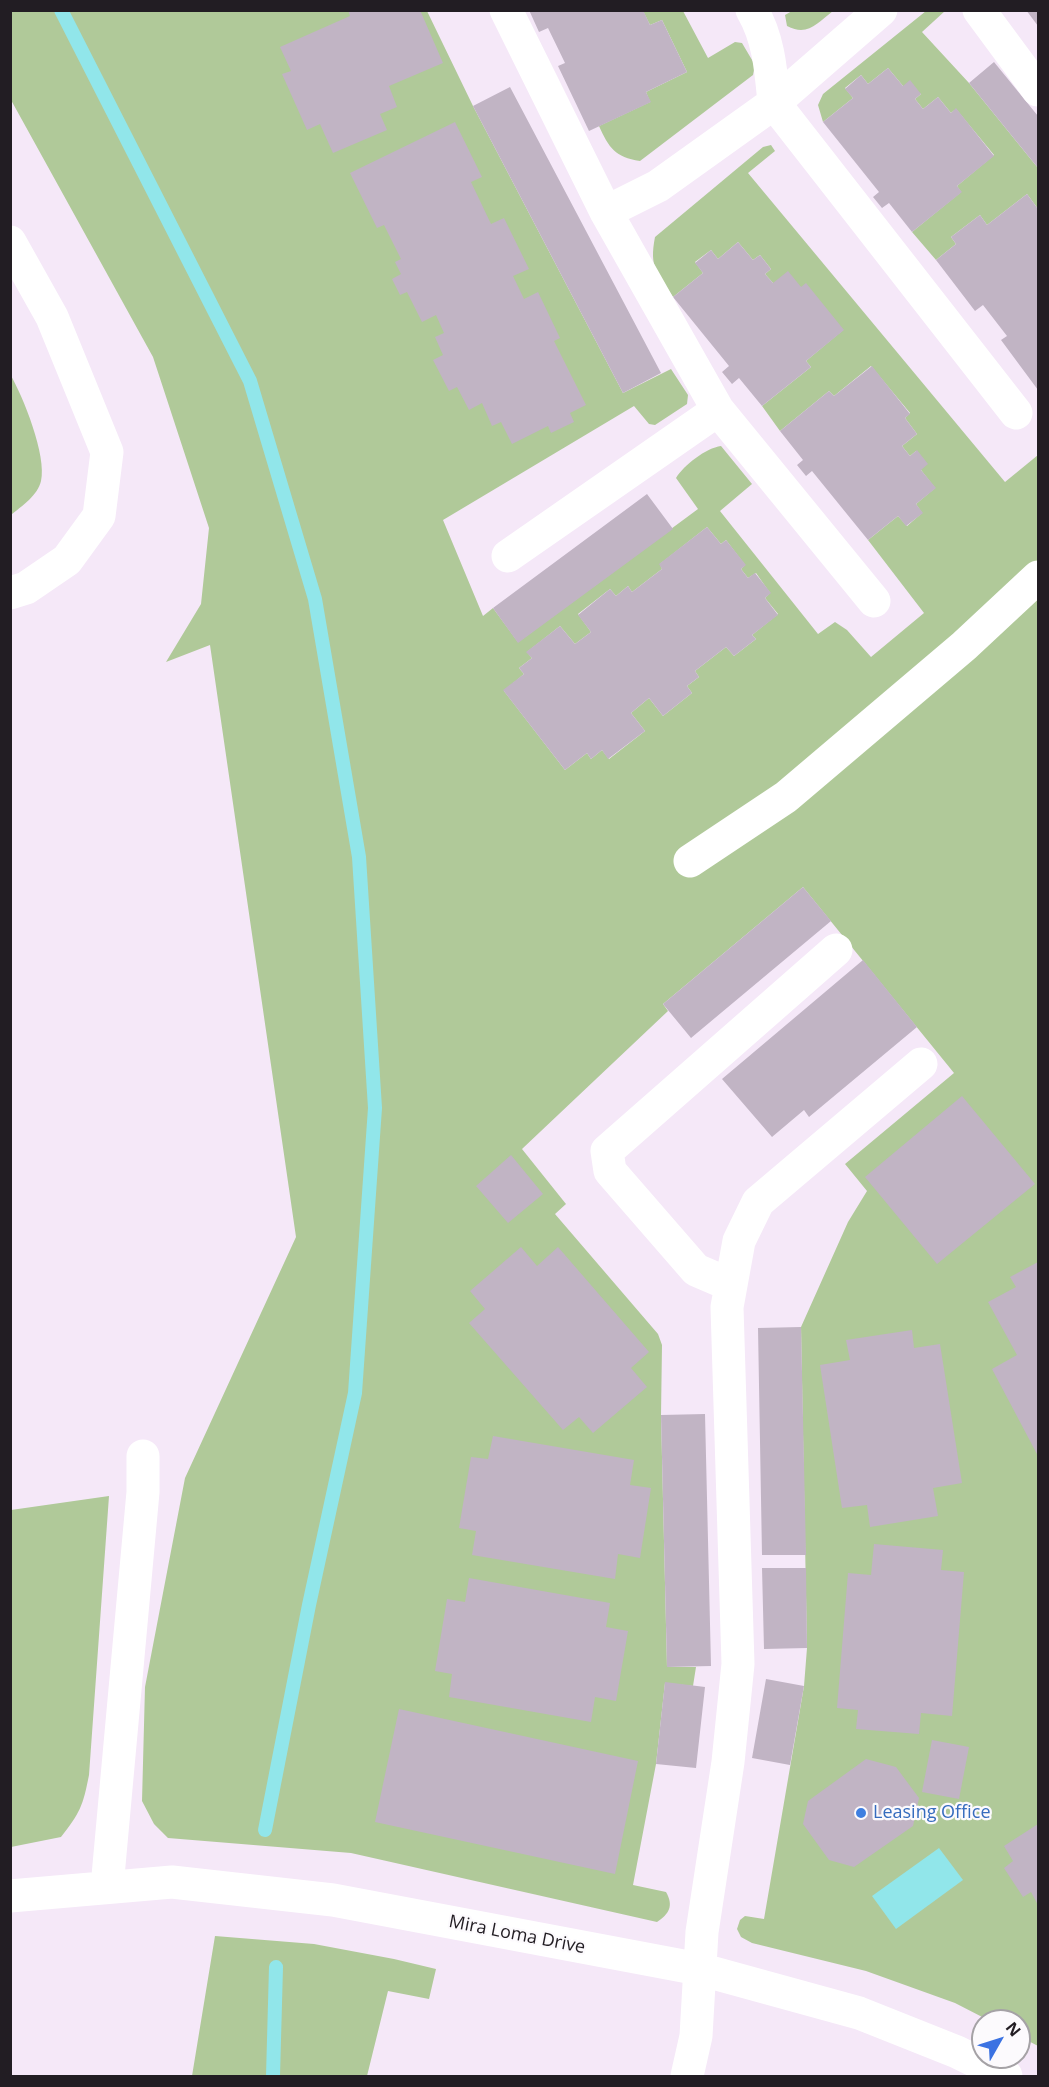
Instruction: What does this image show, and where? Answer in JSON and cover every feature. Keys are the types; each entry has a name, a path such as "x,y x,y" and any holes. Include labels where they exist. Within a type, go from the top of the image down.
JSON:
{"street":[{"path":"506,10 606,212 718,410 874,601"},
{"path":"752,10 758,20 770,60 774,103 1016,413"},
{"path":"606,212 658,186 774,103 881,10"},
{"path":"979,10 1038,90"},
{"path":"10,242 52,317 106,452 99,516 67,560 26,588 10,592"},
{"path":"508,556 718,410"},
{"path":"690,861 786,797 964,646 1038,576"},
{"path":"731,1286 696,1270 610,1171 607,1151 836,950"},
{"path":"687,2076 696,2036 702,1932 729,1761 738,1664 727,1307 739,1241 758,1202 921,1064"},
{"path":"107,1887 143,1492 143,1456"},
{"name":"Mira Loma Drive","path":"10,1896 172,1882 333,1900 699,1969 860,2013 957,2052 1006,2076"}],"green space":[{"path":"10,11 427,11 473,106 623,393 671,369 688,395 687,404 655,425 649,424 634,406 443,520 483,616 493,608 518,642 698,509 676,478 696,458 721,446 752,484 720,511 818,634 835,622 847,630 871,657 924,613 868,540 898,516 907,526 922,513 916,504 935,488 921,470 916,451 910,456 902,446 917,434 905,418 910,413 871,366 834,396 829,391 780,431 762,406 811,367 806,361 843,330 801,287 773,283 765,274 771,269 760,255 753,260 738,242 718,259 711,250 695,262 703,273 673,297 656,269 653,256 655,237 763,147 771,145 775,151 748,173 1005,482 1038,455 1038,2046 1031,2042 1031,2009 971,2009 971,2011 955,2003 866,1971 752,1943 741,1937 737,1929 740,1920 745,1916 764,1919 804,1686 807,1648 801,1327 848,1222 867,1191 845,1164 954,1073 803,887 663,1004 668,1011 522,1149 566,1204 555,1214 658,1334 662,1345 661,1415 667,1667 696,1667 693,1686 665,1683 656,1764 633,1885 666,1892 670,1906 665,1916 657,1922 351,1853 168,1838 154,1824 142,1801 145,1687 185,1478 296,1237 210,645 166,662 201,604 209,528 153,357 11,100","holes":["707,527 721,544 726,540 745,565 741,569 748,578 756,573 770,593 765,598 778,614 752,635 756,639 734,656 726,647 695,671 699,677 687,686 692,693 663,716 649,698 631,713 645,731 609,759 602,750 591,759 587,753 565,770 504,691 524,674 519,668 532,658 527,652 560,626 575,644 591,632 578,614 610,589 616,596 628,586 632,592 662,569 660,564"]},
{"path":"643,11 683,11 708,58 735,42 742,43 755,65 753,75 640,161 624,157 614,150 599,126 650,102 646,92 687,72 662,20 650,25"},
{"path":"792,11 833,11 812,27 801,30 787,26 785,15"},
{"path":"926,11 945,11 922,32 969,83 1038,168 1038,209 1027,194 987,225 980,215 951,237 956,244 936,260 912,232 961,192 957,186 994,155 956,109 951,113 938,97 923,109 915,99 921,94 903,86 888,68 868,84 861,75 845,88 853,98 823,122 818,105 823,94"},
{"path":"10,374 33,426 42,470 37,491 11,515"},
{"path":"109,1496 89,1775 85,1794 77,1815 61,1837 11,1847 11,1510"},
{"path":"215,1936 314,1944 436,1969 429,1999 388,1991 367,2076 192,2076"}],"water":[{"path":"939,1848 963,1880 896,1929 872,1896"}],"building":[{"path":"348,10 420,10 443,63 389,86 397,107 380,114 387,130 333,153 320,124 307,130 282,74 291,71 280,47 350,16"},
{"path":"529,10 643,10 650,25 662,20 687,72 646,92 651,102 589,131 558,66 565,63 548,28 539,32"},
{"path":"1026,10 1038,10 1038,26"},
{"path":"994,62 1038,116 1038,168 969,83"},
{"path":"888,68 903,86 910,80 921,94 915,99 923,109 938,97 951,113 956,108 994,156 957,186 962,192 912,232 889,203 882,208 873,197 879,192 823,122 853,98 845,89 861,75 868,84"},
{"path":"510,87 661,373 623,393 473,106"},
{"path":"455,122 482,177 471,182 491,224 504,218 529,269 513,276 524,299 538,292 560,338 554,341 586,405 570,413 574,422 551,433 548,426 512,444 501,422 492,426 482,403 469,410 457,387 449,391 433,360 443,355 435,337 444,333 436,315 422,322 407,292 400,295 392,279 401,274 395,262 401,259 384,225 377,228 350,173"},
{"path":"1027,194 1038,209 1038,390 1001,340 1007,336 983,305 975,311 936,260 956,244 951,237 980,215 987,225"},
{"path":"738,242 753,260 760,255 771,269 765,274 773,283 788,271 801,287 806,283 844,330 806,361 811,367 762,406 739,378 732,384 722,372 729,366 673,297 703,273 695,263 711,250 718,259"},
{"path":"872,366 910,414 905,418 917,434 902,446 910,456 917,450 928,464 921,470 936,488 916,504 923,513 906,526 898,516 868,540 812,471 806,476 797,465 803,460 780,431 829,391 834,396"},
{"path":"647,494 673,529 518,643 493,608"},
{"path":"707,527 721,544 726,540 746,565 741,569 748,578 755,573 771,593 765,598 778,615 752,635 756,639 734,656 726,647 695,671 699,677 687,686 692,693 663,716 649,698 631,713 645,731 608,759 602,750 591,759 587,753 565,770 503,690 524,674 519,668 532,658 526,652 560,626 575,644 591,632 578,615 610,589 616,596 628,586 632,592 662,569 659,564"},
{"path":"803,887 831,921 691,1038 663,1004"},
{"path":"863,960 917,1027 809,1117 804,1110 772,1137 722,1079"},
{"path":"962,1096 1035,1184 937,1264 865,1177"},
{"path":"511,1155 543,1194 508,1223 476,1186"},
{"path":"521,1247 537,1266 558,1247 649,1352 631,1368 647,1387 593,1433 579,1417 563,1430 469,1323 485,1309 470,1291"},
{"path":"1038,1262 1038,1456 992,1369 1017,1355 988,1302 1016,1287 1010,1277"},
{"path":"801,1327 806,1555 762,1555 758,1328"},
{"path":"912,1330 914,1348 940,1344 962,1483 933,1488 938,1516 870,1527 867,1505 842,1508 820,1365 850,1360 846,1340"},
{"path":"705,1414 711,1666 667,1667 661,1415"},
{"path":"493,1436 634,1460 630,1485 651,1488 640,1558 618,1554 615,1579 472,1555 476,1531 459,1528 471,1457 488,1459"},
{"path":"874,1544 943,1550 941,1570 964,1572 952,1716 921,1713 919,1734 856,1729 858,1710 837,1708 848,1573 871,1575"},
{"path":"762,1568 806,1568 807,1648 764,1649"},
{"path":"469,1578 610,1603 606,1627 628,1631 616,1701 595,1697 591,1722 449,1697 452,1674 435,1671 447,1599 465,1602"},
{"path":"766,1679 804,1686 790,1765 752,1758"},
{"path":"665,1682 705,1687 696,1768 656,1764"},
{"path":"399,1709 638,1761 615,1874 375,1822"},
{"path":"932,1740 969,1747 959,1799 922,1792"},
{"name":"Leasing Office","path":"866,1759 896,1767 919,1798 913,1826 854,1867 829,1860 803,1824 808,1801"},
{"path":"1038,1824 1038,1905 1031,1892 1023,1897 1004,1868 1013,1861 1004,1846"}],"waterway":[{"path":"61,10 250,381 315,599 359,857 375,1108 355,1393 309,1605 265,1830"},
{"path":"273,2076 276,1967"}],"place":[{"name":"Leasing Office","path":"861,1813"}]}
